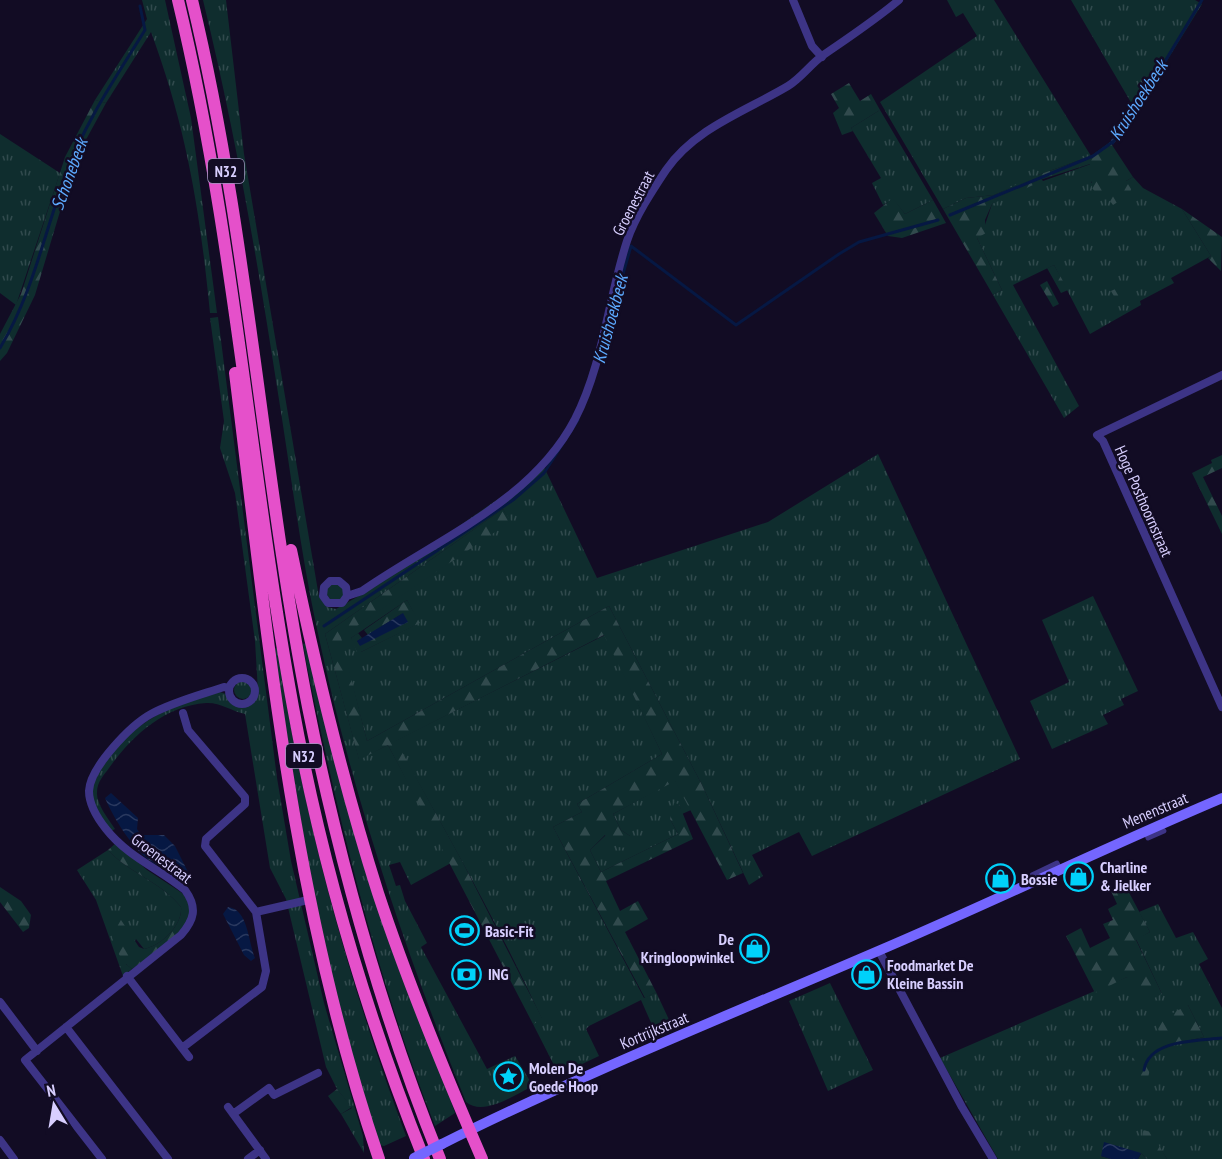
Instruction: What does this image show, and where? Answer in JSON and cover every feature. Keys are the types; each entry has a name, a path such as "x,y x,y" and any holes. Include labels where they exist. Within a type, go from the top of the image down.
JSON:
{"highway":[{"name":"N32","path":"178,0 210,160 293,708 318,822 363,984 416,1159"},
{"name":"N32","path":"192,0 224,158 308,706 332,818 376,980 403,1063 440,1159"},
{"path":"238,340 232,355 283,756 308,900 351,1075 379,1159"},
{"path":"275,500 286,531 311,648 357,823 409,980 437,1055 482,1159"}],"main road":[{"name":"Menenstraat","path":"1100,850 1222,798"},
{"name":"Kortrijkstraat","path":"416,1159 442,1144 590,1073 879,951 1100,850"}],"street":[{"path":"793,0 812,46 822,57"},
{"name":"Groenestraat","path":"347,596 362,591 508,497 542,467 567,433 580,407 627,240 666,169 689,143 790,85 822,57 899,0"},
{"name":"Hoge Posthoornstraat","path":"1222,375 1097,435 1102,441 1222,706"},
{"name":"Groenestraat","path":"102,1159 25,1060 181,935 192,922 194,905 185,890 129,852 106,829 91,803 90,784 112,750 140,721 172,705 224,687 229,688"},
{"path":"182,1048 265,982 266,971 256,912 205,846 206,839 245,804 245,796 188,730 183,713"},
{"path":"256,912 308,900"},
{"path":"879,951 962,1107 993,1159"},
{"path":"127,976 189,1057"},
{"path":"0,1002 37,1051"},
{"path":"66,1027 168,1159"},
{"path":"266,1159 231,1110 269,1088 274,1095 318,1073"},
{"path":"0,1140 14,1159"},
{"path":"248,1159 260,1150"}],"green space":[{"path":"142,0 165,0 191,118 217,313 210,313 202,240 183,137 151,32 106,103 95,100 147,19"},
{"path":"203,0 226,0 244,154 319,597 327,607 336,609 357,597 544,467 597,578 768,522 878,454 1020,759 812,856 799,832 752,855 763,876 749,885 702,785 609,606 367,741 340,637 510,521 503,509 325,634 359,759 388,745 451,863 411,885 400,862 389,865 396,886 400,885 405,901 427,943 421,947 487,1069 515,1056 533,1086 491,1106 473,1106 466,1102 401,928 346,749 311,599 253,241","holes":["407,600 419,623 361,652 351,638"]},
{"path":"947,0 994,0 1091,156 1038,175 1043,181 1091,164 1093,178 1091,183 1126,181 1133,177 1143,188 1182,209 1211,256 1171,278 1174,283 1140,301 1141,305 1090,334 1054,265 1013,285 1079,406 1064,418 993,295 1002,290 977,238 985,225 992,204 1033,178 994,195 966,198 943,209 880,102 977,36 963,13 956,17"},
{"path":"1071,0 1195,0 1202,4 1136,111"},
{"path":"849,83 860,101 871,94 880,110 851,128 853,131 842,135 833,113 839,108 831,94"},
{"path":"95,100 106,103 76,158 35,295 7,353 0,361 0,334 21,294 65,157"},
{"path":"880,110 933,200 905,214 893,199 883,205 872,183 881,178 851,128"},
{"path":"0,134 60,173 16,305 0,293"},
{"path":"1110,142 1133,177 1126,181 1131,189 1130,194 1113,205 1107,197 1102,200 1092,188 1090,164 1040,180 1038,175 1091,156"},
{"path":"1033,177 1036,183 1033,185 992,204 985,220 986,233 977,238 1002,290 993,295 943,209 966,198 994,195"},
{"path":"893,198 905,214 933,200 946,223 902,238 888,236 874,213"},
{"path":"1182,209 1222,237 1221,271 1208,258 1211,256"},
{"path":"1054,265 1068,290 1061,293 1047,268"},
{"path":"1047,281 1059,304 1053,307 1040,285"},
{"path":"1128,283 1136,297 1120,307 1111,291"},
{"path":"218,317 277,778 291,861 324,1003 363,1136 364,1153 341,1114 352,1108 337,1089 326,1067 286,899 270,868 245,714 216,704 191,705 163,716 139,734 118,756 97,788 98,801 115,829 111,831 98,811 92,794 93,785 104,765 129,736 153,718 217,691 226,694 236,706 245,706 255,701 258,691 255,641 235,493 220,448 224,421 210,318"},
{"path":"1222,455 1222,468 1203,477 1222,516 1222,534 1192,473"},
{"path":"503,509 511,521 341,637 367,741 609,606 702,785 743,873 727,880 675,781 613,814 621,830 630,836 629,848 617,847 605,835 590,850 601,872 678,834 670,819 674,803 679,804 693,839 606,881 620,911 638,901 648,919 625,932 656,992 645,998 553,827 582,812 577,804 662,754 604,635 396,741 462,861 543,1020 533,1024 388,745 359,760 325,634"},
{"path":"335,583 343,587 344,599 333,603 325,592 327,587"},
{"path":"1093,596 1138,691 1121,699 1124,705 1103,715 1108,724 1052,749 1030,701 1069,682 1042,620"},
{"path":"407,600 420,623 357,652 351,638 358,633 362,638 357,641 360,645 403,613 368,635 364,630"},
{"path":"605,635 662,754 577,804 582,812 553,827 644,998 656,992 672,1026 656,1034 641,1000 589,1026 586,1029 599,1056 559,1075 533,1024 542,1019 508,948 395,741"},
{"path":"306,643 345,796 455,1113 435,1126 395,1013 361,898 319,724 303,644"},
{"path":"277,648 300,772 329,895 365,1016 406,1136 384,1146 379,1145 352,1058 317,918 273,649"},
{"path":"239,681 247,681 252,686 250,697 239,699 234,694 234,686"},
{"path":"675,780 691,810 682,814 679,804 670,819 678,834 601,872 590,850 606,835 610,839 630,836 621,830 613,814"},
{"path":"116,843 147,870 182,893 189,904 189,915 176,937 132,969 116,948 111,922 119,917 139,947 144,949 157,944 170,934 181,914 181,907 164,891 116,858 108,850"},
{"path":"108,850 125,865 173,898 181,907 181,914 175,927 157,944 144,949 136,939 126,964 132,969 123,976 96,900 77,870"},
{"path":"1125,885 1150,932 1136,940 1162,994 1141,1005 1127,977 1095,993 1066,936 1081,928 1090,948 1110,938 1103,924 1113,920 1108,909 1117,904 1111,891"},
{"path":"0,887 21,901 31,915 29,928 23,932 0,902"},
{"path":"1158,904 1176,938 1193,932 1208,959 1199,964 1222,1008 1222,1159 1167,1159 1156,1142 1141,1153 1147,1159 1138,1159 1141,1154 1101,1156 1111,1159 998,1159 940,1058 1127,977 1162,994 1136,939 1150,932 1139,912","holes":["1188,1005 1204,1037 1165,1046"]},
{"path":"830,983 873,1070 828,1091 789,1001"},
{"path":"1188,1005 1204,1037 1164,1046 1156,1022"},
{"path":"1154,1050 1148,1078 1133,1076 1132,1058"},
{"path":"337,1089 352,1107 341,1114 328,1096"},
{"path":"1143,1130 1151,1132 1167,1159 1147,1159 1141,1153"}],"water":[{"path":"1133,107 1136,111 1113,145 1110,142"},
{"path":"403,613 408,622 360,646 357,641"},
{"path":"111,793 138,818 137,829 141,835 164,835 175,846 188,872 184,877 153,863 136,848 118,823 105,798"},
{"path":"228,907 240,913 246,927 255,958 251,961 244,955 223,914"},
{"path":"1104,1142 1141,1153 1138,1159 1111,1159 1101,1156"}],"waterway":[{"name":"Kruishoekbeek","path":"1135,111 1202,0"},
{"name":"Schonebeek","path":"0,348 30,285 58,196 82,136 145,30 140,6"},
{"name":"Kruishoekbeek","path":"950,215 1093,156 1114,141"},
{"name":"Kruishoekbeek","path":"615,302 631,246 736,325 859,242 938,220"},
{"name":"Kruishoekbeek","path":"324,626 513,500 544,473 578,420"},
{"path":"1144,1070 1148,1060 1155,1052 1165,1047 1188,1041 1222,1038"}],"place":[{"name":"Charline & Jielker","path":"1079,876"},
{"name":"Bossie","path":"1000,879"},
{"name":"Basic-Fit","path":"464,931"},
{"name":"De Kringloopwinkel","path":"755,948"},
{"name":"ING","path":"467,974"},
{"name":"Foodmarket De Kleine Bassin","path":"866,974"},
{"name":"Molen De Goede Hoop","path":"508,1077"}]}
